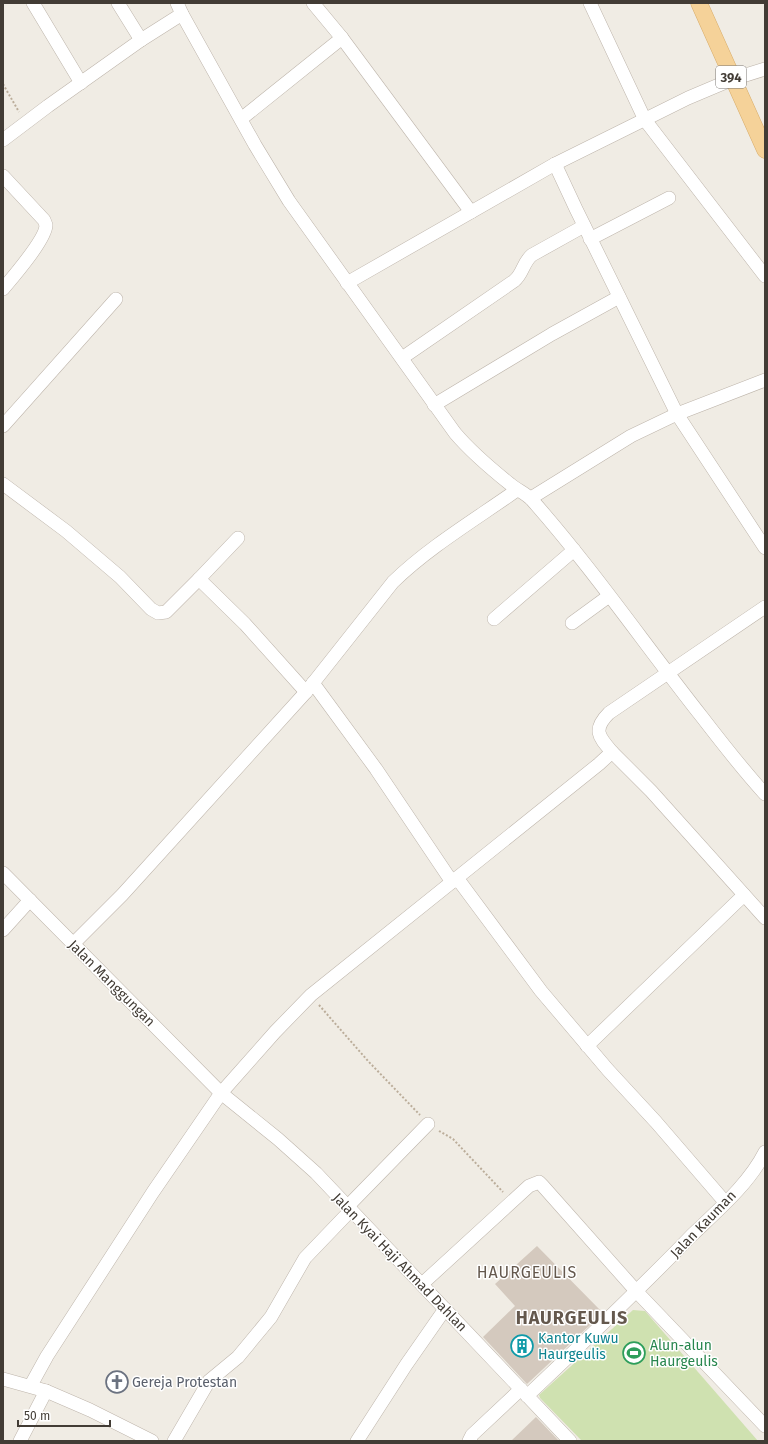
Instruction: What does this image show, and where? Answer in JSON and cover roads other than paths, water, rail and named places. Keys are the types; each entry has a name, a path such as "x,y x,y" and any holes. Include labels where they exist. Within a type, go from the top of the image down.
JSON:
{"main road":[{"name":"394","path":"699,3 765,150"}],"street":[{"path":"32,3 81,83"},
{"path":"118,3 141,40"},
{"path":"313,3 342,38 471,212"},
{"path":"590,3 645,120 765,276"},
{"path":"3,140 141,40 180,9 268,167 289,201 434,405 470,450 517,490 531,498 574,550 721,742 765,794"},
{"path":"241,119 342,38"},
{"path":"346,283 555,164 688,98 732,79 765,69"},
{"path":"555,164 590,239 677,414 765,548"},
{"path":"3,176 44,220 46,225 44,235 3,289"},
{"path":"590,239 669,198"},
{"path":"402,358 518,278 528,258 532,255 584,226"},
{"path":"434,405 552,334 619,297"},
{"path":"3,426 116,299"},
{"path":"531,498 630,436 677,414 765,380"},
{"path":"4,486 66,531 120,577 151,609 158,613 166,612 238,538"},
{"path":"74,944 122,895 309,687 393,582 406,569 517,490"},
{"path":"494,619 574,550"},
{"path":"199,579 309,687 376,769 454,880 541,990 587,1046 656,1122 725,1202"},
{"path":"572,623 609,596"},
{"path":"765,608 609,713 598,727 598,732 601,739 612,752 651,791 765,918"},
{"path":"31,1386 47,1356 153,1192 221,1093 275,1032 310,995 580,780 612,752"},
{"name":"Jalan Manggungan","path":"3,873 221,1093"},
{"path":"587,1046 744,895"},
{"path":"3,930 30,900"},
{"name":"Jalan Kyai Haji Ahmad Dahlan","path":"221,1093 284,1144 316,1173 570,1441"},
{"path":"174,1441 209,1382 238,1357 271,1318 305,1258 349,1208 428,1124"},
{"name":"Jalan Kauman","path":"470,1441 472,1435 524,1392 637,1292 754,1171 765,1152"},
{"path":"422,1284 529,1186 535,1182 539,1182 637,1292 765,1426"},
{"path":"357,1441 406,1365 445,1309"},
{"path":"3,1379 46,1391 90,1410 152,1441"},
{"path":"20,1441 46,1391"}],"place":[{"name":"Kantor Kuwu Haurgeulis","path":"522,1346"},
{"name":"Alun-alun Haurgeulis","path":"634,1353"},
{"name":"Gereja Protestan","path":"117,1382"}],"district":[{"name":"HAURGEULIS","path":"527,1272"},
{"name":"HAURGEULIS","path":"572,1318"}]}
